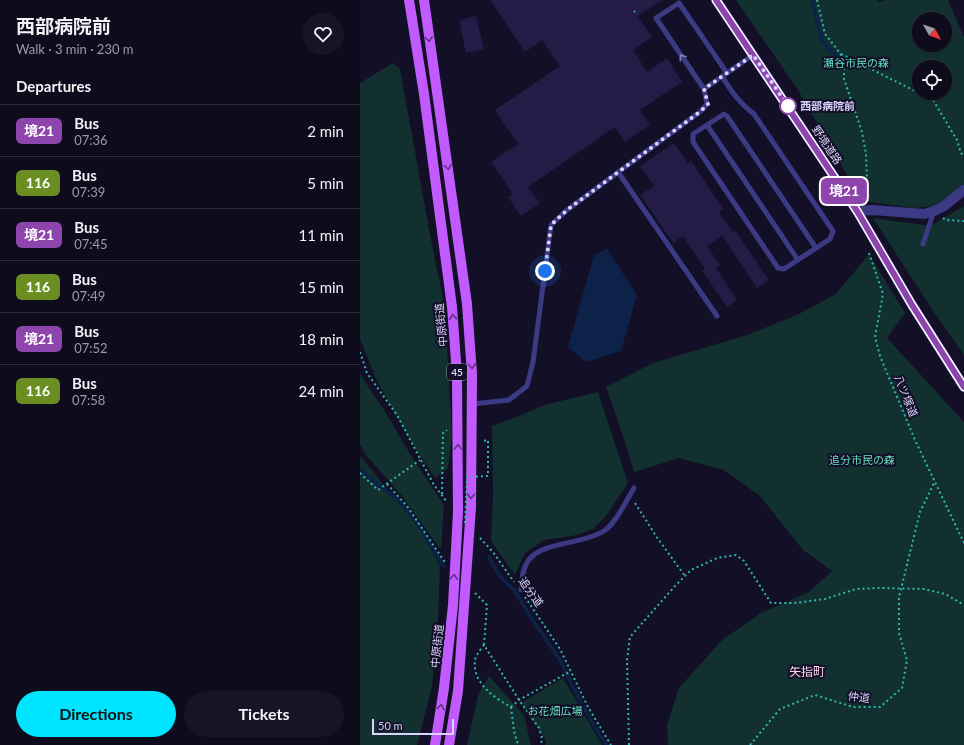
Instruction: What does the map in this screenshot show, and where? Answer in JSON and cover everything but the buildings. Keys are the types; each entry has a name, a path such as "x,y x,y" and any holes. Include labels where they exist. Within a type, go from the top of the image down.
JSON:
{"main road":[{"name":"中原街道","path":"409,0 424,94 452,307 457,375 458,512 453,605 444,688 435,745"},
{"name":"45","path":"424,0 467,304 472,374 471,507 469,545 458,691 449,745"}],"street":[{"name":"野境道路","path":"716,0 857,211 912,305 964,387"},
{"path":"857,211 873,210 924,214 934,212 964,190"}],"lane":[{"path":"472,404 509,400 527,386 533,362 551,225 567,210 701,111 708,104 704,89 656,18 679,3 727,72"},
{"path":"704,89 753,55"},
{"path":"722,76 737,100 754,114 833,231 830,239 784,269 778,268 693,142 694,134 724,114 728,116 816,248"},
{"path":"707,125 798,260"},
{"path":"618,172 717,316"},
{"path":"923,244 934,212"},
{"path":"521,590 523,574 528,561 542,549 589,539 605,530 617,516 634,488"}],"path":[{"path":"818,0 825,34 840,53 844,61 844,79 862,132 866,154 867,181 864,197"},
{"path":"840,53 912,89"},
{"path":"933,100 957,140 961,153 964,156"},
{"path":"934,212 946,220 964,221"},
{"name":"八ツ塚道","path":"867,248 883,294 875,337 880,356 915,440 964,543"},
{"path":"360,352 367,373 397,415 434,485 448,503"},
{"path":"442,495 443,433 447,430"},
{"path":"466,522 466,477 488,476 488,440 483,441"},
{"path":"360,473 378,490 420,460"},
{"name":"仲道","path":"750,745 780,709 815,695 853,707 880,707 902,688 906,660 900,633 899,596 920,512 935,481"},
{"path":"630,495 658,539 685,576"},
{"path":"461,518 470,528"},
{"name":"追分道","path":"479,538 493,552 521,590 560,649 588,707 611,745"},
{"path":"629,745 626,660 630,637 691,570 717,558 736,555 744,561 771,603 795,603 824,599 856,589 880,588 924,589 945,594 964,605"},
{"path":"484,645 474,660 477,679 497,700 511,707"},
{"path":"511,707 519,700 571,671"},
{"path":"511,707 514,731 518,745"}],"green space":[{"name":"瀬谷市民の森","path":"736,0 877,0 878,2 887,0 948,0 964,37 964,186 934,206 915,208 862,201 798,90"},
{"path":"393,63 400,69 445,308 452,437 448,468 435,478 413,445 376,379 360,339 360,83"},
{"path":"964,206 964,355 937,317 873,218 930,226"},
{"name":"追分市民の森","path":"869,254 905,313 887,338 964,422 964,745 668,745 667,725 679,688 722,640 761,613 809,592 832,571 803,550 760,496 724,470 679,458 634,472 606,387 653,363 747,335 797,315 836,294"},
{"path":"360,373 410,454 444,505 441,550 402,496 366,455 360,444"},
{"path":"598,392 628,483 606,516 593,529 577,535 544,540 525,553 515,575 491,541 493,495 492,426 544,405"},
{"path":"360,456 420,529 440,566 438,618 432,686 417,745 360,745"},
{"path":"489,676 524,715 531,745 467,745 478,695"},
{"name":"お花畑広場","path":"563,678 602,745 545,745 546,741 521,703"}],"water":[{"path":"607,249 637,295 621,351 586,362 568,347 594,255"}],"waterway":[{"path":"812,0 823,43 837,57"},
{"path":"360,469 399,500 419,525 444,567"},
{"path":"489,557 500,576 515,591 560,660 580,701 607,745"}],"bus line":[{"name":"境21","path":"716,0 857,211 912,305 964,387"}],"place":[{"name":"西部病院前","path":"788,106"}],"district":[{"name":"矢指町","path":"807,672"}],"route":[{"path":"545,271 551,225 567,210 701,111 708,104 704,89 727,72 743,63 753,55 788,106"}]}
